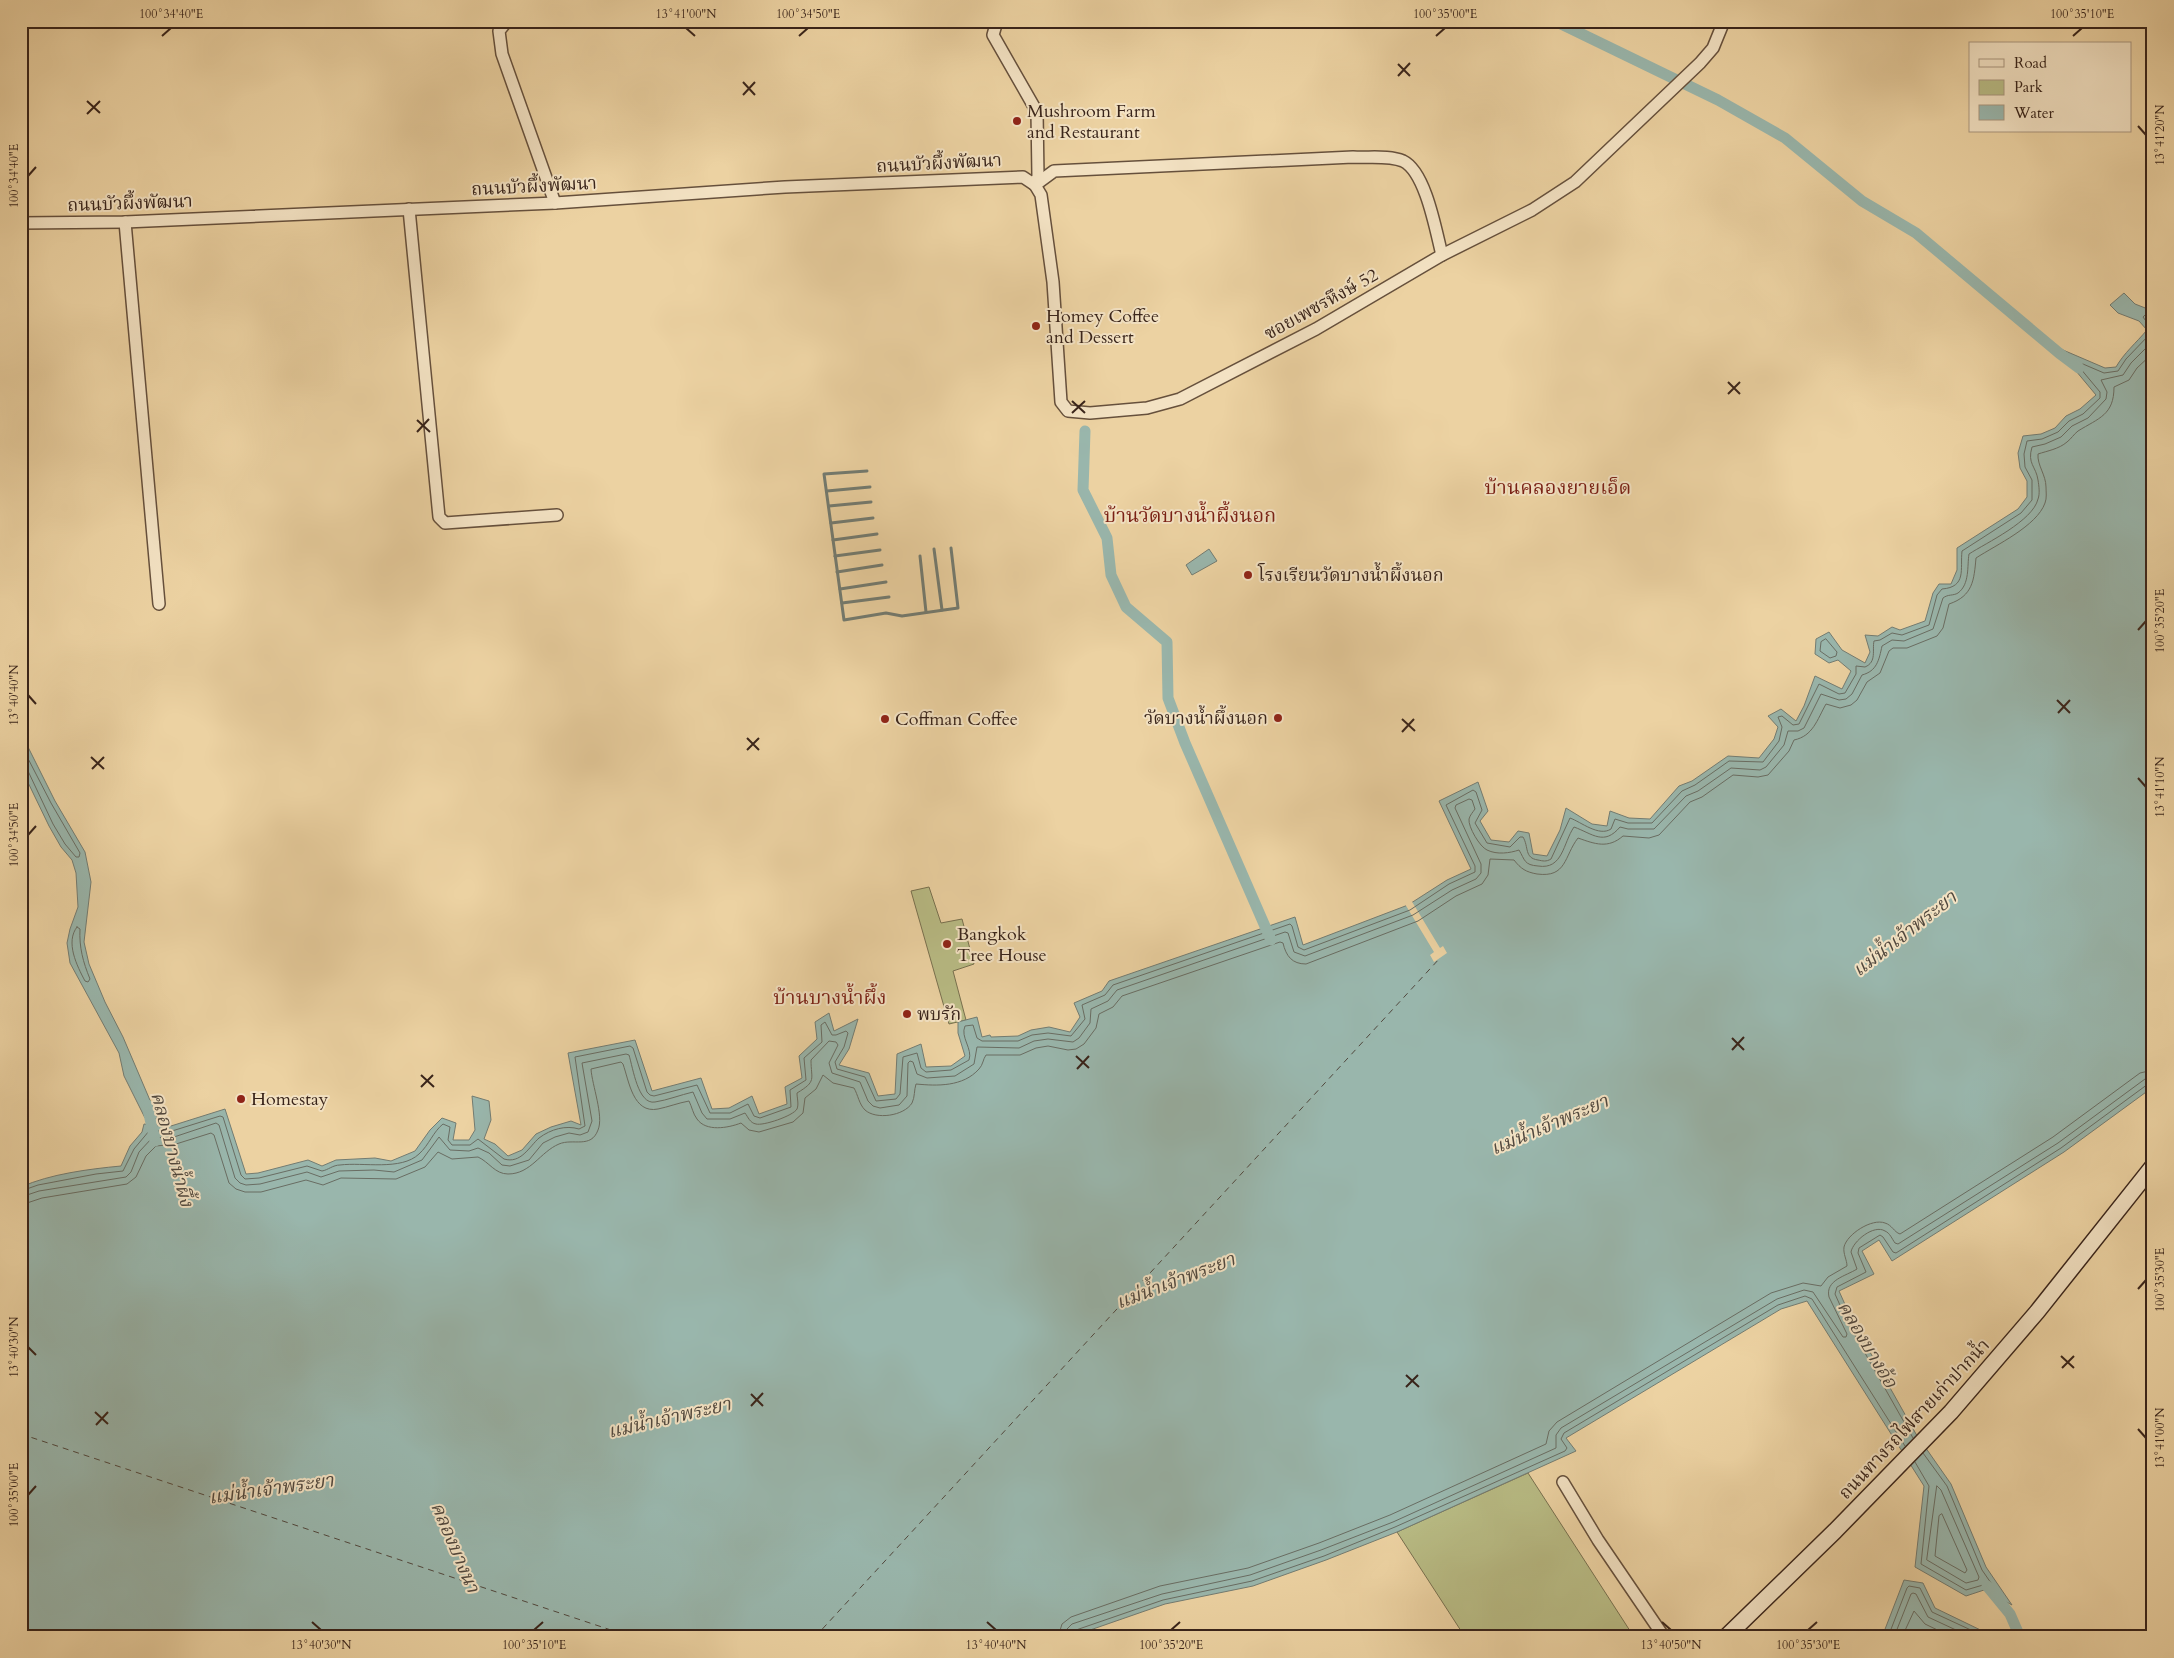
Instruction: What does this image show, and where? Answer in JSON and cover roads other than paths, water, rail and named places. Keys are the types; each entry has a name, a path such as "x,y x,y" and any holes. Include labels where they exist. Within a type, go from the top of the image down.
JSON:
{"main road":[{"name":"ถนนทางรถไฟสายเก่าปากน้ำ","path":"1726,1637 1835,1531 1951,1412 2031,1319 2153,1166"}],"street":[{"path":"507,21 499,31 502,54 556,203"},
{"path":"997,21 993,34 1038,112 1038,177 1036,188"},
{"name":"ซอยเพชรหึงษ์ 52","path":"1036,188 1053,282 1061,402 1068,411 1090,413 1147,408 1180,399 1316,329 1442,255 1532,210 1559,194 1575,182 1697,66 1713,48 1724,21"},
{"path":"1036,188 1054,171 1354,158 1394,158 1405,162 1414,171 1424,189 1442,255"},
{"name":"ถนนบัวผึ้งพัฒนา","path":"21,223 124,222 556,203 785,187 1023,177 1036,188"},
{"path":"408,209 439,517 445,523 556,515"},
{"path":"124,222 159,604"},
{"path":"1563,1482 1598,1540 1664,1637"}],"water":[{"path":"2124,293 2135,304 2153,311 2153,1087 2064,1152 1892,1261 1879,1240 1862,1251 1874,1274 1839,1291 1852,1320 1916,1434 1951,1484 1986,1567 2012,1605 1984,1590 1966,1596 1915,1567 1924,1486 1807,1301 1781,1309 1566,1438 1576,1451 1397,1532 1326,1560 1253,1586 1165,1604 1070,1637 21,1637 21,1187 57,1175 121,1166 130,1146 142,1132 144,1124 156,1126 168,1124 171,1126 225,1109 246,1174 258,1173 308,1160 322,1166 336,1160 375,1158 391,1161 415,1151 430,1130 442,1118 456,1123 453,1140 469,1140 475,1130 472,1096 489,1101 491,1120 484,1139 495,1144 508,1156 522,1150 536,1134 551,1127 571,1121 581,1125 568,1053 635,1040 652,1091 701,1078 712,1109 729,1108 752,1096 759,1114 787,1104 785,1087 802,1078 799,1056 817,1039 815,1022 829,1013 834,1031 858,1019 849,1049 839,1065 869,1073 878,1096 895,1094 897,1054 921,1044 926,1067 951,1066 965,1056 958,1033 958,1022 977,1017 982,1037 990,1035 991,1037 1018,1036 1031,1030 1049,1027 1070,1032 1080,1017 1074,1003 1102,991 1109,981 1295,917 1303,945 1408,905 1447,880 1471,869 1439,801 1478,782 1488,811 1480,821 1491,840 1509,842 1518,831 1529,833 1533,854 1547,856 1560,830 1566,808 1592,824 1607,826 1610,811 1629,818 1650,819 1679,786 1692,781 1728,756 1759,758 1774,739 1778,727 1768,716 1781,709 1796,721 1804,706 1815,676 1842,689 1851,671 1838,660 1829,663 1815,654 1816,639 1829,632 1842,650 1865,663 1870,652 1865,635 1878,636 1892,627 1900,630 1925,621 1933,593 1939,584 1951,584 1957,570 1957,548 2018,509 2027,497 2027,481 2020,468 2018,453 2023,436 2041,434 2055,428 2066,416 2080,409 2096,395 2056,347 2105,368 2116,367 2147,330 2139,321 2118,313 2110,305"},
{"path":"1209,549 1217,561 1192,575 1186,565"},
{"path":"21,733 55,801 85,852 91,882 84,942 89,964 158,1119 145,1118 124,1076 119,1053 70,963 67,943 78,907 76,873 72,860 61,847 49,826 21,768"},
{"path":"1904,1580 1923,1583 1935,1608 1995,1637 1882,1637"}],"waterway":[{"path":"1555,21 1718,100 1785,138 1862,201 1916,233 2079,368"},
{"path":"1085,431 1083,490 1107,538 1111,575 1126,607 1167,642 1168,698 1185,743 1271,940"},
{"path":"867,471 824,474 844,620 886,613 902,616 958,608 951,548"},
{"path":"827,491 870,487"},
{"path":"829,506 871,502"},
{"path":"831,523 873,518"},
{"path":"833,540 877,534"},
{"path":"934,549 942,610"},
{"path":"835,556 880,550"},
{"path":"920,556 926,612"},
{"path":"837,572 882,565"},
{"path":"840,589 886,582"},
{"path":"842,603 889,597"},
{"name":"คลองบางน้ำผึ้ง","path":"147,1105 155,1141"},
{"name":"คลองบางอ้อ","path":"1987,1586 2010,1614 2020,1637"}],"place":[{"name":"Mushroom Farm and Restaurant","path":"1017,121"},
{"name":"Homey Coffee and Dessert","path":"1036,326"},
{"name":"โรงเรียนวัดบางน้ำผึ้งนอก","path":"1248,575"},
{"name":"วัดบางน้ำผึ้งนอก","path":"1278,718"},
{"name":"Coffman Coffee","path":"885,719"},
{"name":"Bangkok Tree House","path":"947,944"},
{"name":"พบรัก","path":"907,1014"},
{"name":"Homestay","path":"241,1099"}],"district":[{"name":"บ้านคลองยายเอ็ด","path":"1558,487"},
{"name":"บ้านวัดบางน้ำผึ้งนอก","path":"1190,515"},
{"name":"บ้านบางน้ำผึ้ง","path":"830,997"}],"water label":[{"name":"แม่น้ำเจ้าพระยา","path":"1904,933"},
{"name":"แม่น้ำเจ้าพระยา","path":"1549,1124"},
{"name":"แม่น้ำเจ้าพระยา","path":"1175,1280"},
{"name":"แม่น้ำเจ้าพระยา","path":"669,1417"},
{"name":"แม่น้ำเจ้าพระยา","path":"271,1488"},
{"name":"คลองบางนา","path":"456,1547"}]}
